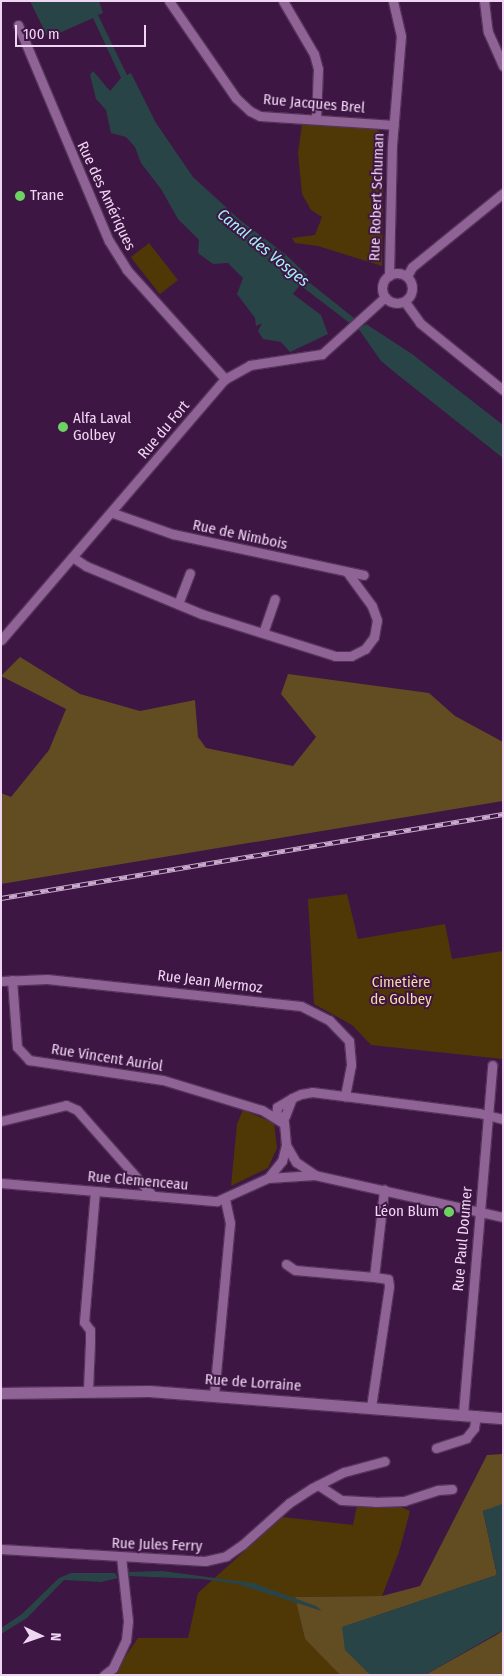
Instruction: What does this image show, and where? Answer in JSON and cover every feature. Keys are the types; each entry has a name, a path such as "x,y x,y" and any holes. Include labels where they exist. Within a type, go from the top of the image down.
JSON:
{"main road":[{"name":"Rue de Lorraine","path":"1,1393 88,1390 214,1395 503,1418"}],"street":[{"name":"Rue Jacques Brel","path":"169,1 236,98 250,111 260,116 394,124"},
{"path":"283,1 314,54 318,69 316,119"},
{"name":"Rue Robert Schuman","path":"388,276 387,253 401,36 392,1"},
{"path":"484,1 488,32 503,66"},
{"name":"Rue des Amériques","path":"18,24 109,241 131,274 226,379"},
{"path":"406,276 412,267 503,193"},
{"path":"398,273 406,276 413,289 405,302 396,304 385,297 382,288 388,276 398,273"},
{"name":"Rue du Fort","path":"3,636 74,558 226,379 250,365 278,358 322,354 385,297"},
{"path":"405,302 420,323 503,390"},
{"name":"Rue de Nimbois","path":"113,513 173,534 364,575"},
{"path":"74,558 86,566 178,604 335,656 351,656 365,649 374,636 377,620 372,606 347,572"},
{"path":"178,604 190,573"},
{"path":"264,633 274,599"},
{"name":"Rue Vincent Auriol","path":"12,980 17,1047 29,1060 163,1080 262,1110 282,1119"},
{"name":"Rue Jean Mermoz","path":"1,981 100,984 301,1006 328,1020 349,1041 350,1065 345,1096"},
{"name":"Rue Paul Doumer","path":"463,1414 486,1116 492,1065"},
{"name":"Rue Vincent Auriol","path":"262,1110 277,1107 292,1098 312,1092 503,1119"},
{"path":"282,1119 292,1098"},
{"path":"1,1121 66,1105 77,1110 152,1196"},
{"path":"277,1107 282,1119 286,1145 296,1162 315,1175"},
{"path":"268,1178 282,1161 286,1145"},
{"path":"282,1161 296,1162"},
{"path":"282,1161 289,1176"},
{"path":"289,1176 296,1162"},
{"path":"214,1395 230,1223 225,1200 268,1178 315,1175 503,1217"},
{"name":"Rue Clemenceau","path":"1,1183 94,1192 225,1200"},
{"path":"374,1277 384,1190"},
{"path":"88,1390 90,1330 84,1322 94,1192"},
{"path":"286,1264 295,1270 388,1279 389,1286 371,1407"},
{"path":"436,1448 466,1438 474,1428 476,1415"},
{"name":"Rue Jules Ferry","path":"1,1549 196,1562 226,1556 289,1503 318,1485 344,1472 385,1461"},
{"path":"318,1485 341,1500 375,1502 404,1501 438,1490 452,1489"},
{"path":"104,1675 113,1668 126,1640 128,1620 121,1557"}],"green space":[{"path":"302,124 374,128 384,135 382,266 318,246 295,243 292,238 315,235 322,217 311,210 302,194 298,153"},
{"path":"149,243 178,280 160,294 131,257"},
{"name":"Cimetière de Golbey","path":"347,894 358,939 445,924 452,959 503,951 503,1059 371,1045 352,1025 314,1004 308,899"},
{"path":"243,1110 274,1123 277,1148 268,1168 231,1186 237,1124"},
{"path":"357,1505 401,1507 410,1511 399,1552 382,1596 295,1597 305,1639 340,1675 113,1675 138,1638 188,1638 198,1593 282,1517 353,1525"}],"shaded area":[{"path":"20,657 80,694 140,711 195,700 198,737 206,748 293,766 316,737 281,694 288,674 429,693 455,716 503,742 503,801 1,884 1,793 11,797 49,750 66,709 1,676"},
{"path":"503,1454 503,1505 483,1511 497,1575 343,1627 366,1671 372,1675 340,1675 305,1639 295,1597 382,1596 420,1586 487,1455"},
{"path":"503,1630 503,1675 425,1675 498,1634"}],"water":[{"name":"Canal des Vosges","path":"30,1 99,1 103,13 98,15 127,75 131,73 156,123 193,177 240,220 285,254 307,275 305,279 364,326 366,324 412,354 503,425 503,458 381,361 360,331 300,285 293,294 321,315 328,334 290,352 281,342 263,339 258,331 262,323 256,326 255,318 237,294 243,278 228,263 213,264 198,253 199,240 178,219 161,189 141,163 135,147 126,137 111,133 106,110 96,99 90,75 93,71 110,91 121,78 93,18 48,38"},
{"path":"502,1504 503,1630 425,1675 372,1675 366,1671 345,1650 342,1627 497,1575 483,1511"},
{"path":"162,1571 253,1583 316,1606 322,1611 237,1584 202,1579 128,1576 128,1572"},
{"path":"71,1573 115,1573 118,1578 101,1582 64,1580 27,1618 1,1634 1,1628 22,1614 59,1578"}],"railway":[{"path":"1,898 503,814"}],"place":[{"name":"Trane","path":"20,196"},
{"name":"Alfa Laval Golbey","path":"63,427"},
{"name":"Léon Blum","path":"449,1212"}]}
